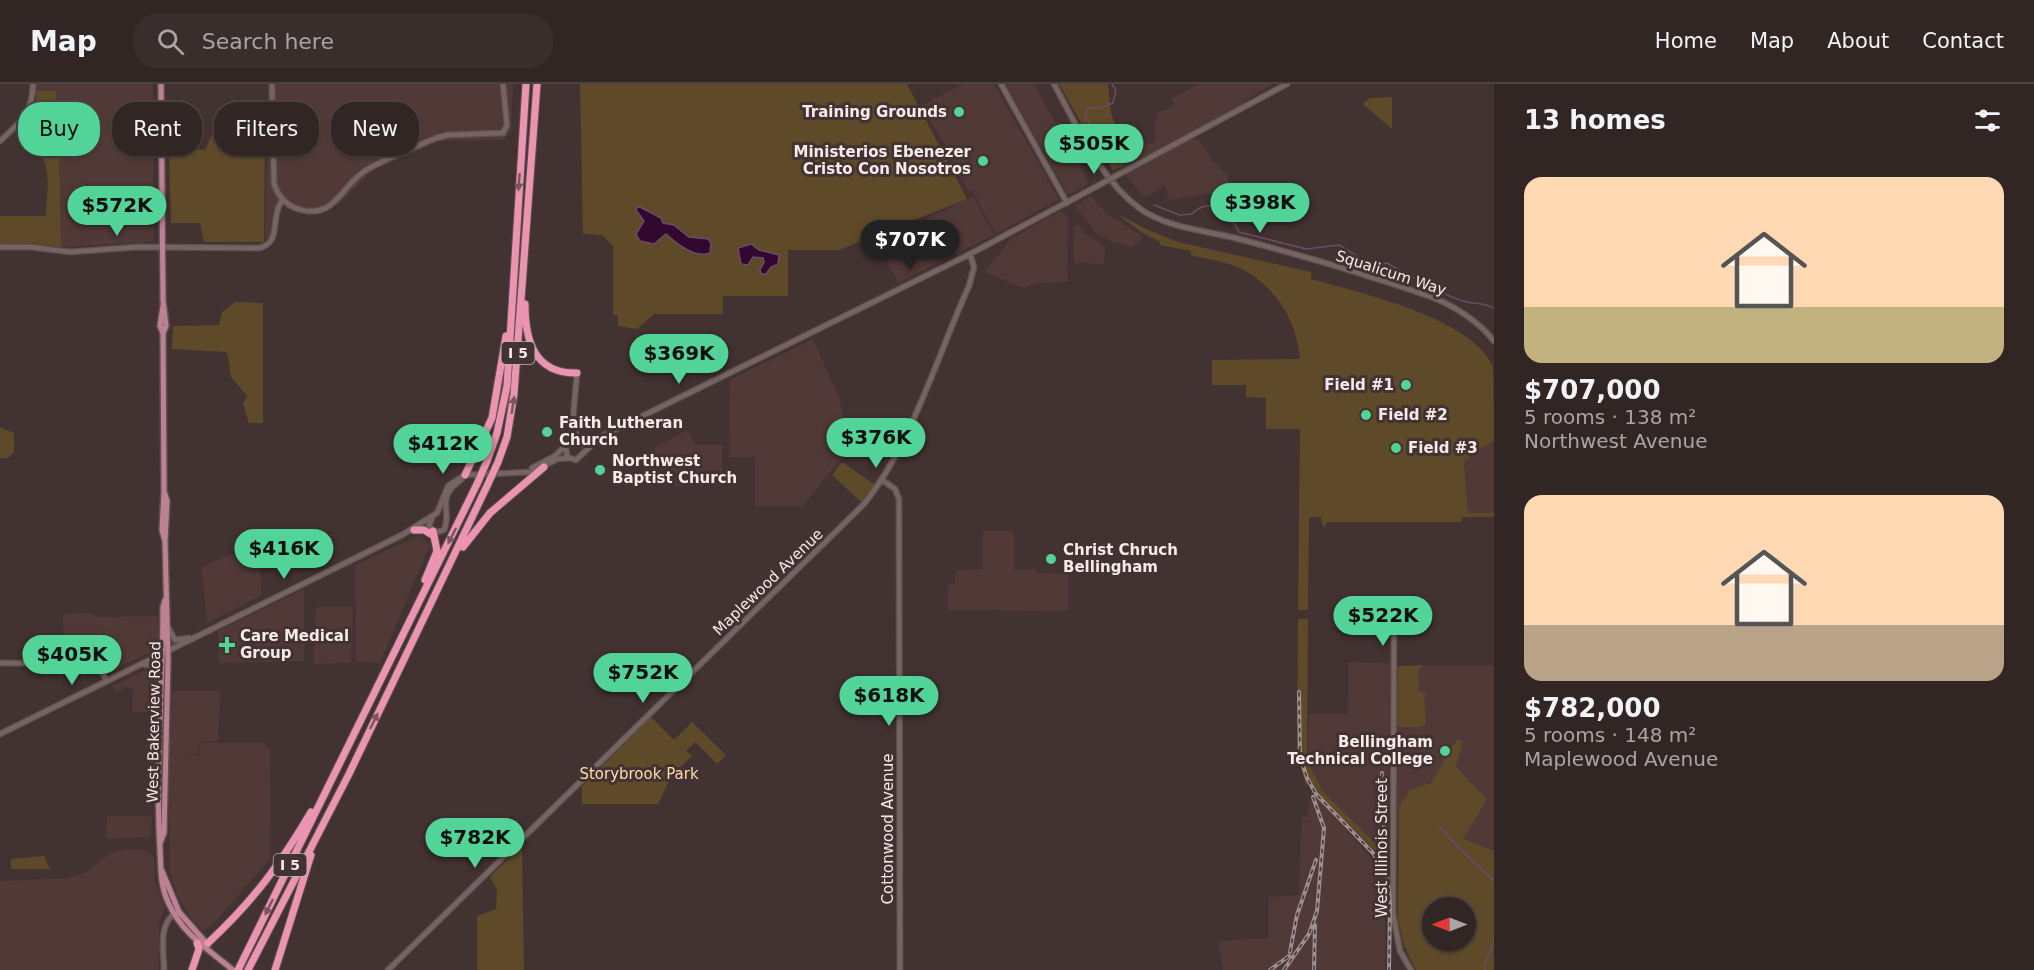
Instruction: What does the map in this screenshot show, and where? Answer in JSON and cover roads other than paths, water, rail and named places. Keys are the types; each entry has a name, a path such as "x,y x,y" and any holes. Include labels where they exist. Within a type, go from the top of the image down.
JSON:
{"highway":[{"name":"I 5","path":"238,970 477,484 497,433 507,386 526,84"},
{"name":"I 5","path":"248,970 349,774 436,595 498,462 507,436 514,394 537,84"},
{"path":"525,243 525,324 529,343 537,356 550,366 577,373"},
{"path":"465,475 492,418 512,283"},
{"path":"436,595 456,559 484,520 543,467"},
{"path":"414,530 427,531 436,540"},
{"path":"397,645 436,555 436,540 432,530"},
{"path":"209,946 272,876 340,760"},
{"path":"275,970 311,856 349,774"},
{"path":"192,970 199,949 197,943"}],"main road":[{"name":"West Bakerview Road","path":"160,844 164,833 167,618 165,541 162,530 164,492 163,333 160,326 163,306 161,84"},
{"name":"West Bakerview Road","path":"165,600 163,607 166,653 160,736 162,871 160,880 174,914 197,943 209,946"},
{"path":"160,736 164,761"},
{"name":"West Bakerview Road","path":"162,871 179,912 233,970"}],"street":[{"path":"0,141 23,121 30,110 33,84"},
{"path":"272,84 273,178 283,200 297,208 318,210 339,199 366,169 436,138 454,134 501,134 507,125 504,84"},
{"path":"1001,84 1067,203"},
{"name":"Squalicum Way","path":"1054,84 1094,154 1124,194 1140,208 1172,225 1236,239 1432,297 1451,305 1467,316 1494,341"},
{"path":"526,472 567,446 580,444 603,435 970,254 1287,84"},
{"path":"0,247 30,247 70,252 163,247 264,247 273,238 275,211 283,200"},
{"name":"Maplewood Avenue","path":"388,970 856,513 882,480 908,428 969,286 974,270 970,254"},
{"path":"569,458 567,446 573,425 577,373"},
{"path":"573,425 583,453"},
{"path":"432,530 429,523 440,509 448,486 465,475 526,472 543,467 561,457 578,460 603,435"},
{"path":"0,734 402,535 421,527 443,531 446,526 445,501 453,486 479,473"},
{"name":"Cottonwood Avenue","path":"882,480 895,489 899,499 900,970"},
{"path":"402,535 433,517 440,515 446,520"},
{"name":"West Illinois Street","path":"1394,615 1393,914 1400,951 1411,970"},
{"path":"167,618 170,634 175,640 203,633"},
{"path":"0,663 89,664 99,669 107,681"},
{"path":"129,671 153,663 160,667 163,677"},
{"path":"164,970 164,928 166,921 174,914"}],"waterway":[{"path":"1112,84 1116,90 1113,103 1100,108 1088,108 1085,116 1112,160"},
{"path":"1154,205 1180,215 1192,214 1206,206 1213,207 1226,214 1239,232 1306,249 1339,245 1374,266 1387,263 1446,294 1494,308"},
{"path":"1439,826 1494,881"},
{"path":"1485,970 1494,941"}],"railway":[{"path":"1299,692 1300,757 1307,778 1316,794 1373,853 1387,876 1390,902 1389,970"},
{"path":"1382,773 1381,792 1388,871"},
{"path":"1284,970 1309,934 1317,911 1324,828 1313,797"},
{"path":"1290,952 1297,915 1316,860"},
{"path":"1314,970 1315,925"},
{"path":"1270,970 1289,956"}],"place":[{"name":"Training Grounds","path":"959,112"},
{"name":"Ministerios Ebenezer Cristo Con Nosotros","path":"983,161"},
{"name":"Field #1","path":"1406,385"},
{"name":"Field #2","path":"1366,415"},
{"name":"Faith Lutheran Church","path":"547,432"},
{"name":"Field #3","path":"1396,448"},
{"name":"Northwest Baptist Church","path":"600,470"},
{"name":"Christ Chruch Bellingham","path":"1051,559"},
{"name":"Care Medical Group","path":"227,645"},
{"name":"Bellingham Technical College","path":"1445,751"}],"park label":[{"name":"Storybrook Park","path":"639,774"}]}
